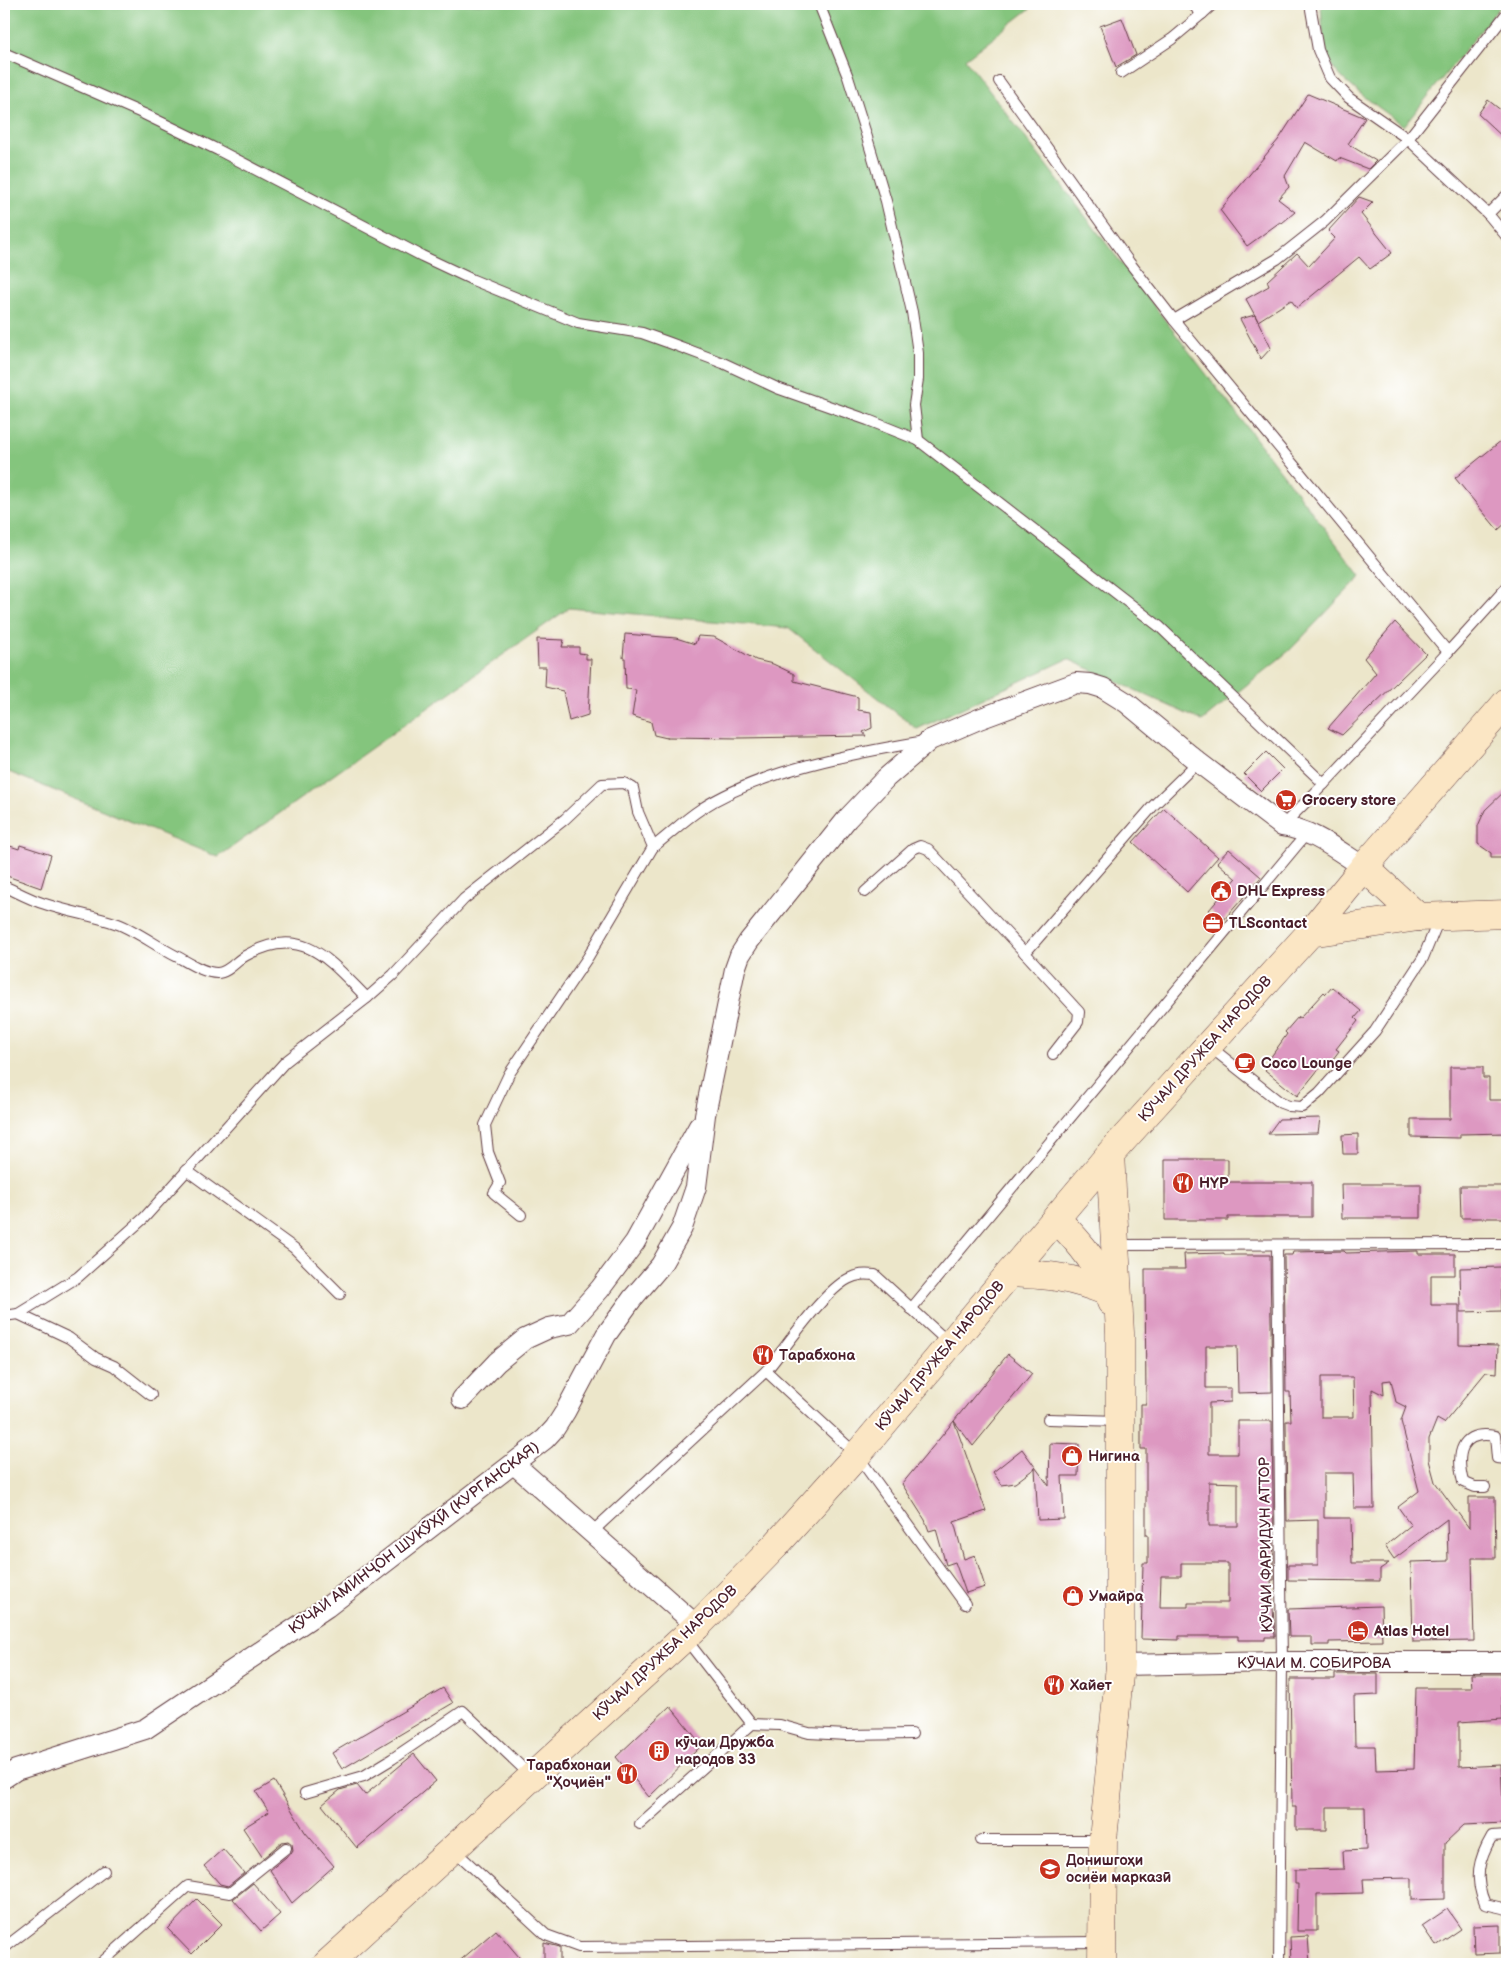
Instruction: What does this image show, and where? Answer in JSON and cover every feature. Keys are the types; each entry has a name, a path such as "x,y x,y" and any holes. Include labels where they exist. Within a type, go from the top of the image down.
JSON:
{"main road":[{"name":"КӮЧАИ ДРУЖБА НАРОДОВ","path":"327,1964 691,1632 775,1546 857,1455 1110,1154 1310,933 1364,867 1507,702"},
{"path":"1364,867 1429,917"},
{"path":"1310,933 1429,917 1507,914"},
{"path":"1102,1953 1103,1840 1120,1665 1120,1333 1110,1154"},
{"path":"1056,1219 1088,1252 1098,1269 1108,1292 1120,1333"},
{"path":"1010,1273 1065,1277 1082,1281 1108,1292"}],"street":[{"name":"КӮЧАИ АМИНҶОН ШУКӮҲӢ (КУРГАНСКАЯ)","path":"4,1778 16,1770 145,1729 327,1607 514,1464 545,1439 555,1428 606,1336 632,1299 660,1265 682,1228 696,1187 705,1115 740,955 767,917 847,819 886,778 930,740 979,719 1076,683 1090,684 1103,688 1127,703 1198,762"},
{"path":"1198,762 1282,826 1308,832 1364,867"},
{"path":"462,1399 496,1362 525,1339 550,1328 569,1324 600,1289 635,1242 705,1115"},
{"path":"514,1464 592,1532 691,1632"},
{"name":"КӮЧАИ М. СОБИРОВА","path":"1120,1665 1282,1662 1507,1662"}],"lane":[{"path":"820,4 848,77 866,134 886,201 912,312 918,353 918,379 914,405 918,440"},
{"path":"1192,4 1202,14"},
{"path":"1121,73 1172,39 1213,4"},
{"path":"1310,4 1318,50 1330,78 1349,98 1408,139 1488,214 1507,237"},
{"path":"1174,320 1277,259 1325,221 1408,139 1507,13"},
{"path":"4,53 144,114 218,150 422,256 552,314 578,323 642,333 724,363 777,388 918,440 1160,627 1324,784"},
{"path":"998,81 1129,262 1174,320 1448,652"},
{"path":"1488,214 1507,195"},
{"path":"1282,826 1324,784 1507,587"},
{"path":"522,1215 494,1194 500,1183 488,1152 485,1125 509,1074 588,957 653,847 700,809 732,792 841,756 930,740"},
{"path":"1025,953 1154,805 1198,762"},
{"path":"4,1316 18,1314 78,1277 144,1218 285,1062 393,975 464,899 565,819 602,784 624,783 634,788 638,812 653,847"},
{"path":"911,1309 1308,832"},
{"path":"866,892 913,849 920,846 928,849 1080,1012 1078,1022 1053,1054"},
{"path":"4,886 43,904 120,925 202,969 217,973 226,970 244,956 262,948 291,943 308,947 326,956 366,998"},
{"path":"1208,1046 1281,1103 1302,1107 1319,1093 1375,1031 1422,958 1429,917"},
{"path":"186,1170 294,1248 340,1294"},
{"path":"1116,1246 1507,1244"},
{"name":"КӮЧАИ ФАРИДУН АТТОР","path":"1277,1246 1282,1662 1279,1964"},
{"path":"592,1532 766,1371 827,1296 850,1278 862,1274 874,1276 950,1344"},
{"path":"18,1314 69,1338 96,1358 114,1366 151,1396"},
{"path":"766,1371 857,1455 965,1604"},
{"path":"1048,1419 1121,1421"},
{"path":"1485,1487 1475,1487 1464,1482 1460,1468 1462,1448 1469,1438 1481,1434 1495,1436 1497,1458 1507,1459"},
{"path":"691,1632 752,1724"},
{"path":"305,1793 364,1776 463,1711 532,1777"},
{"path":"640,1824 752,1724 780,1725 809,1733 912,1734"},
{"path":"1507,1836 1492,1836 1481,1855 1478,1888 1485,1904 1507,1909"},
{"path":"981,1840 1103,1840"},
{"path":"100,1964 188,1886 230,1893 286,1848"},
{"path":"453,1849 546,1935 579,1947 1102,1953"},
{"path":"4,1948 104,1871"}],"green space":[{"path":"4,4 1036,4 965,59 1361,576 1290,650 1202,721 1068,659 917,729 788,628 569,608 218,857 4,770"},
{"path":"1321,4 1502,4 1404,126 1336,72 1328,58 1322,26"}],"building":[{"path":"1122,18 1136,55 1116,67 1100,26"},
{"path":"1308,94 1365,118 1348,144 1376,161 1368,169 1339,158 1337,161 1305,142 1285,176 1289,187 1278,199 1295,212 1247,246 1220,210 1279,139"},
{"path":"1488,100 1507,115 1507,141 1478,114"},
{"path":"1359,197 1373,202 1361,214 1392,253 1370,269 1359,257 1297,308 1291,300 1258,321 1246,299 1269,286 1267,281 1297,253 1309,266 1335,238 1328,231"},
{"path":"1255,315 1271,348 1261,359 1240,319"},
{"path":"1507,436 1507,522 1498,530 1455,478"},
{"path":"1395,622 1426,654 1342,735 1328,728 1376,673 1364,658"},
{"path":"625,634 676,638 695,644 698,636 714,637 756,660 773,664 794,674 794,681 858,697 858,710 871,712 872,728 863,732 866,736 667,738 654,735 651,722 632,716 636,690 626,689 625,658 623,658"},
{"path":"537,639 564,640 562,647 579,647 579,653 586,654 586,659 591,659 588,715 569,721 563,691 545,687 546,667 538,667"},
{"path":"1266,752 1283,769 1261,791 1244,774"},
{"path":"1507,789 1507,851 1505,851 1505,858 1491,858 1491,853 1478,844 1478,826 1485,810"},
{"path":"1164,808 1218,857 1187,892 1133,842"},
{"path":"4,844 19,849 20,845 51,855 41,888 4,875"},
{"path":"1229,849 1261,877 1222,922 1209,910 1236,879 1217,862"},
{"path":"1332,987 1361,1011 1355,1018 1358,1021 1336,1049 1339,1051 1327,1067 1324,1064 1297,1096 1265,1070 1270,1063 1268,1061 1287,1034 1285,1032 1324,992 1326,994"},
{"path":"1450,1067 1483,1067 1483,1078 1489,1078 1489,1100 1507,1100 1507,1133 1460,1134 1460,1138 1411,1137 1411,1119 1450,1119"},
{"path":"1320,1118 1318,1133 1268,1134 1279,1119"},
{"path":"1358,1134 1358,1154 1343,1154 1342,1135"},
{"path":"1165,1159 1228,1159 1228,1182 1312,1182 1312,1217 1228,1217 1228,1220 1165,1220"},
{"path":"1341,1184 1421,1184 1421,1218 1342,1218"},
{"path":"1460,1186 1507,1186 1507,1218 1461,1218"},
{"path":"1418,1251 1418,1254 1455,1254 1455,1275 1431,1275 1431,1305 1459,1305 1459,1345 1498,1346 1497,1373 1486,1372 1444,1423 1437,1419 1429,1439 1429,1460 1435,1482 1469,1528 1469,1497 1495,1497 1496,1558 1472,1558 1474,1641 1413,1642 1411,1562 1448,1561 1447,1519 1394,1559 1385,1546 1411,1525 1398,1507 1419,1491 1401,1421 1406,1407 1396,1402 1391,1380 1383,1381 1384,1395 1372,1389 1374,1508 1354,1508 1353,1473 1324,1473 1324,1518 1351,1518 1352,1563 1389,1563 1380,1569 1380,1581 1288,1580 1288,1565 1318,1565 1318,1520 1287,1521 1286,1421 1291,1421 1290,1392 1286,1392 1284,1255 1292,1255 1293,1252","holes":["1321,1377 1353,1377 1354,1417 1321,1417"]},
{"path":"1184,1254 1270,1255 1272,1392 1238,1393 1237,1346 1206,1346 1206,1388 1231,1388 1231,1402 1209,1403 1209,1454 1238,1454 1238,1421 1272,1421 1274,1580 1271,1580 1275,1637 1265,1637 1265,1640 1238,1640 1238,1636 1179,1636 1179,1640 1141,1639 1143,1563 1148,1563 1148,1535 1146,1535 1146,1449 1141,1449 1141,1404 1146,1404 1145,1269 1185,1269","holes":["1209,1482 1238,1483 1238,1526 1209,1526","1181,1563 1228,1563 1228,1603 1188,1603 1188,1607 1160,1607 1161,1576 1181,1576"]},
{"path":"1501,1267 1502,1311 1461,1312 1460,1268"},
{"path":"1008,1354 1032,1374 973,1446 954,1421"},
{"path":"954,1421 986,1511 954,1522 964,1559 975,1555 985,1587 966,1593 955,1562 946,1565 936,1529 929,1531 925,1520 902,1484"},
{"path":"1050,1443 1079,1444 1078,1476 1062,1476 1064,1519 1038,1520 1035,1468 1015,1483 1002,1485 993,1472 1022,1449 1049,1486"},
{"path":"1381,1606 1382,1641 1329,1642 1329,1645 1312,1645 1312,1637 1289,1637 1288,1609"},
{"path":"1335,1674 1378,1674 1378,1695 1354,1696 1355,1746 1375,1746 1376,1770 1414,1769 1416,1688 1472,1688 1471,1674 1501,1674 1503,1719 1459,1722 1459,1767 1501,1765 1504,1823 1464,1825 1445,1843 1445,1899 1412,1900 1412,1878 1363,1879 1364,1893 1317,1894 1317,1931 1297,1931 1298,1884 1295,1884 1295,1870 1344,1869 1343,1851 1366,1850 1365,1807 1327,1807 1327,1830 1296,1830 1296,1807 1292,1807 1290,1679 1335,1679"},
{"path":"443,1688 453,1703 342,1769 332,1753"},
{"name":"кӯчаи Дружба народов 33","path":"670,1706 702,1745 649,1797 616,1757"},
{"path":"414,1754 436,1781 357,1848 322,1805 340,1790 357,1785 365,1795"},
{"path":"274,1781 305,1832 334,1866 292,1903 270,1870 291,1853 293,1850 292,1844 288,1841 282,1842 263,1858 243,1828 269,1812 256,1792"},
{"path":"223,1849 244,1873 228,1886 220,1884 204,1866"},
{"path":"253,1883 280,1914 261,1931 233,1899"},
{"path":"197,1899 222,1924 192,1954 168,1929"},
{"path":"1447,1909 1461,1929 1436,1946 1422,1926"},
{"path":"1500,1925 1500,1953 1474,1954 1473,1926"},
{"path":"496,1930 525,1964 456,1964"},
{"path":"1308,1936 1310,1964 1291,1964 1290,1937"},
{"path":"544,1943 560,1947 560,1964 544,1964"}],"place":[{"name":"Grocery store","path":"1286,800"},
{"name":"DHL Express","path":"1221,891"},
{"name":"TLScontact","path":"1213,923"},
{"name":"Coco Lounge","path":"1245,1063"},
{"name":"HYP","path":"1183,1183"},
{"name":"Тарабхона","path":"763,1355"},
{"name":"Нигина","path":"1072,1456"},
{"name":"Умайра","path":"1073,1596"},
{"name":"Atlas Hotel","path":"1358,1631"},
{"name":"Хайет","path":"1054,1685"},
{"name":"кӯчаи Дружба народов 33","path":"659,1751"},
{"name":"Тарабхонаи \"Ҳоҷиён\"","path":"627,1774"},
{"name":"Донишгоҳи осиёи марказӣ","path":"1050,1869"}]}
